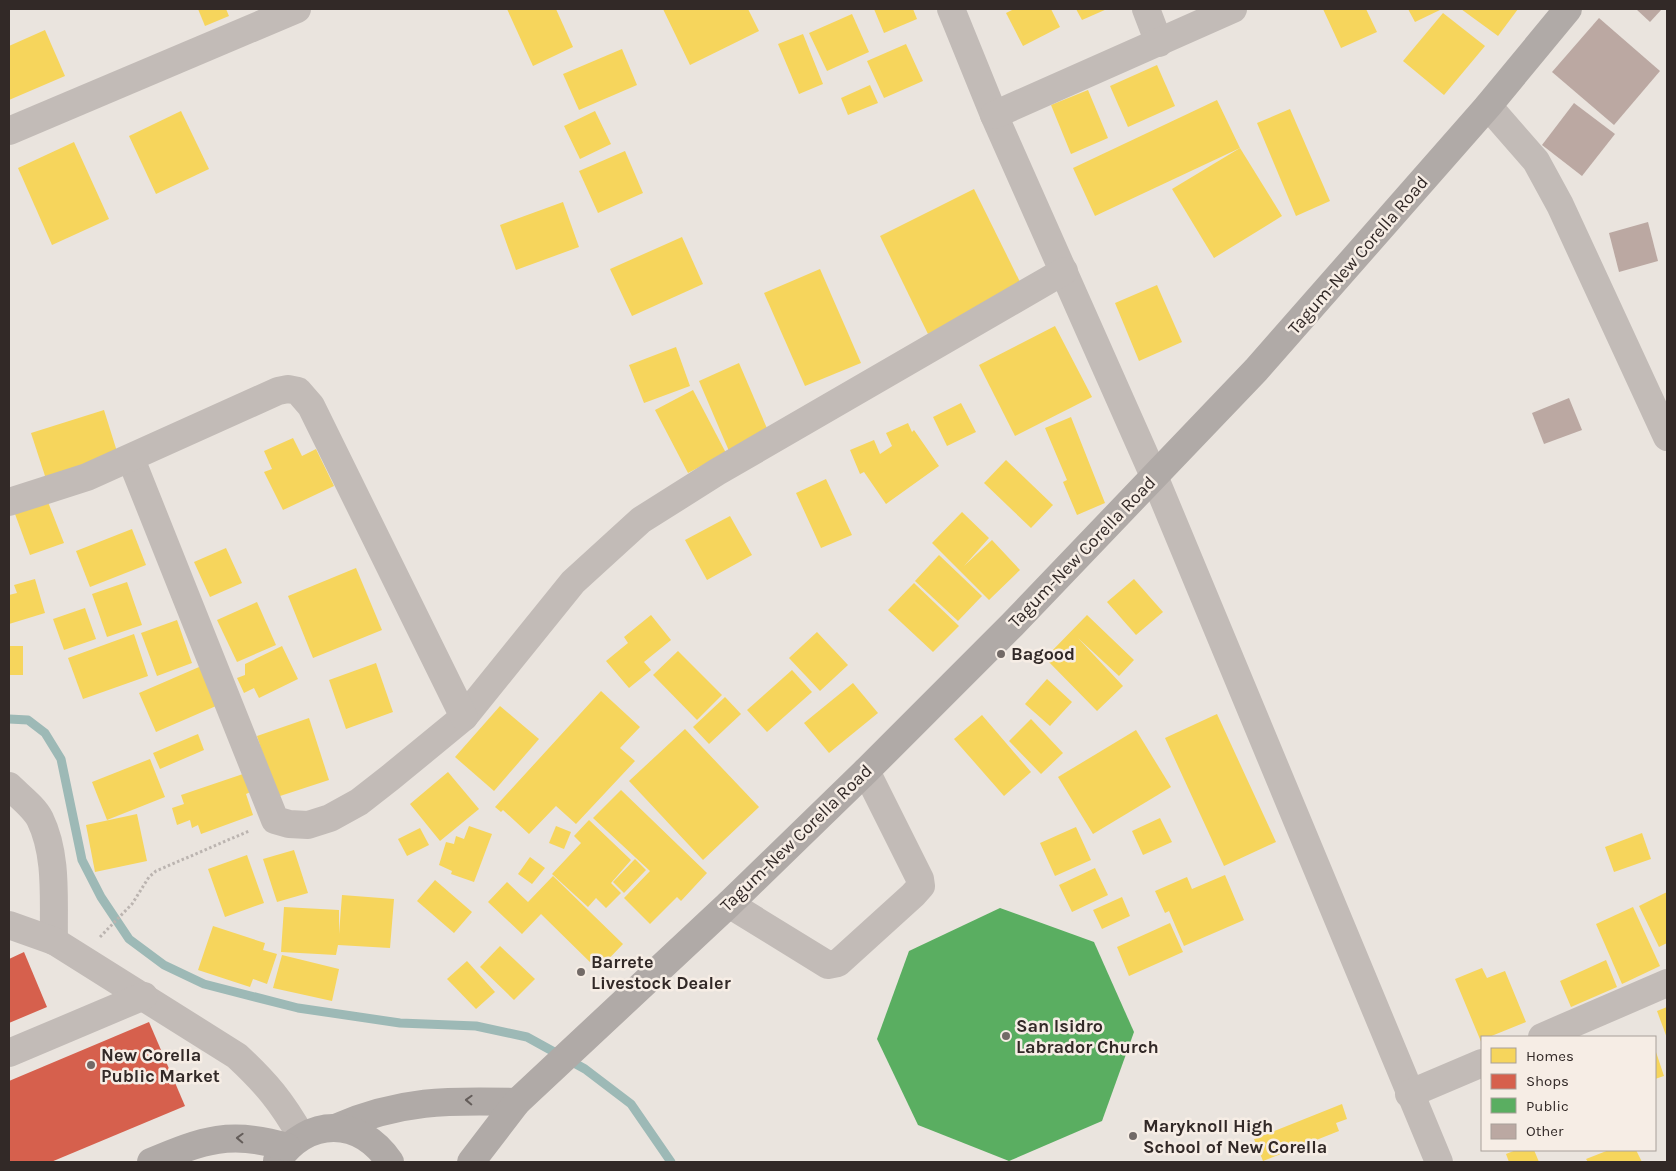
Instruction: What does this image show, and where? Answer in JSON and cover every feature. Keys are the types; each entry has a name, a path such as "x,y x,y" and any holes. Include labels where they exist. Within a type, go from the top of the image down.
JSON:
{"main road":[{"name":"Tagum-New Corella Road","path":"471,1162 518,1102 729,904 866,770 1012,625 1256,370 1488,106 1568,9"},
{"path":"151,1162 201,1143 225,1138 245,1138 288,1149 318,1130 335,1128 364,1116 426,1102 454,1100 518,1102"},
{"path":"335,1128 352,1131 368,1138 382,1150 390,1162"}],"street":[{"path":"9,131 297,9"},
{"path":"950,9 994,115 1154,476 1439,1162"},
{"path":"1146,9 1160,43"},
{"path":"994,115 1233,9"},
{"path":"1488,106 1536,161 1560,206 1666,433"},
{"path":"130,459 275,820 289,824 308,825 330,818 359,802 464,717 573,582 642,520 717,472 1064,271"},
{"path":"9,502 87,477 278,391 288,389 298,391 311,406 464,717"},
{"path":"729,904 828,964 838,963 913,895 921,886 920,879 866,770"},
{"path":"9,786 34,810 40,820 48,846 53,873 54,941"},
{"path":"9,925 54,941 237,1056 263,1080 285,1106 288,1149"},
{"path":"1544,1036 1667,983"},
{"path":"9,1053 144,996"},
{"path":"1410,1094 1481,1063"}],"path":[{"path":"106,931 132,904 149,877 156,871 275,820"}],"building: Homes":[{"path":"198,9 226,9 229,16 205,26"},
{"path":"507,9 556,9 573,47 533,66"},
{"path":"663,9 748,9 759,31 690,65"},
{"path":"874,9 913,9 917,19 884,33"},
{"path":"1014,9 1051,9 1060,27 1023,46 1006,13"},
{"path":"1076,9 1107,9 1082,20"},
{"path":"1323,9 1366,9 1377,32 1341,48"},
{"path":"1408,9 1442,9 1415,22"},
{"path":"1461,9 1518,9 1498,36"},
{"path":"1443,13 1485,46 1444,95 1403,61"},
{"path":"852,14 869,52 827,71 809,33"},
{"path":"45,30 65,76 9,100 9,46"},
{"path":"803,34 823,84 799,94 778,44"},
{"path":"906,44 923,81 884,98 867,61"},
{"path":"622,49 637,85 579,110 563,74"},
{"path":"1157,65 1175,106 1128,127 1110,86"},
{"path":"870,85 878,103 848,115 841,98"},
{"path":"1088,90 1108,138 1071,154 1051,105"},
{"path":"1217,100 1240,148 1095,216 1073,168"},
{"path":"1290,109 1330,201 1296,216 1257,123"},
{"path":"181,111 209,169 156,194 129,136"},
{"path":"595,111 611,144 580,159 564,126"},
{"path":"74,142 109,219 52,245 18,168"},
{"path":"1240,148 1282,216 1214,258 1172,189"},
{"path":"625,151 643,193 598,213 579,171"},
{"path":"974,189 1023,288 928,334 880,236"},
{"path":"563,202 579,247 516,270 500,225"},
{"path":"682,237 703,284 632,316 610,269"},
{"path":"820,269 861,363 805,386 764,293"},
{"path":"1157,285 1182,342 1139,361 1115,303"},
{"path":"1055,326 1092,397 1015,436 979,365"},
{"path":"676,347 690,386 644,403 629,365"},
{"path":"739,363 769,433 729,451 699,381"},
{"path":"693,390 726,453 688,473 655,410"},
{"path":"961,403 976,432 947,446 933,417"},
{"path":"104,410 119,458 47,482 31,433"},
{"path":"1071,417 1105,503 1077,515 1063,482 1067,480 1045,428"},
{"path":"908,423 912,432 914,430 939,466 886,504 864,472 860,474 850,450 874,440 880,454 892,446 886,433"},
{"path":"293,438 302,456 316,449 334,486 283,510 264,472 272,469 264,451"},
{"path":"1006,460 1053,505 1031,528 984,483"},
{"path":"826,479 852,535 821,548 796,493"},
{"path":"48,502 64,543 30,555 15,514"},
{"path":"962,512 989,538 964,566 992,540 1020,570 989,600 932,543"},
{"path":"730,516 752,555 707,580 685,540"},
{"path":"132,529 146,565 90,587 76,551"},
{"path":"226,548 242,583 210,597 194,562"},
{"path":"939,555 982,596 958,621 915,581"},
{"path":"356,568 382,630 313,658 288,596"},
{"path":"35,579 45,613 9,624 9,595 17,593 14,585"},
{"path":"1134,579 1163,612 1136,635 1107,602"},
{"path":"127,582 142,625 107,637 92,594"},
{"path":"914,583 959,626 933,652 888,610"},
{"path":"257,602 276,645 237,662 217,620"},
{"path":"85,608 96,639 64,650 53,619"},
{"path":"651,615 671,640 644,662 651,670 629,688 606,661 628,643 624,637"},
{"path":"1087,615 1134,660 1119,676 1078,638 1123,686 1097,711 1045,658"},
{"path":"177,620 192,663 157,676 141,633"},
{"path":"817,632 848,665 820,691 789,658"},
{"path":"134,634 148,676 83,699 68,658"},
{"path":"9,646 23,646 23,675 9,675"},
{"path":"282,646 298,679 259,698 254,688 244,693 237,678 245,675 245,664"},
{"path":"678,651 722,695 697,720 653,675"},
{"path":"376,663 393,712 346,729 329,680"},
{"path":"206,664 223,703 156,732 139,693"},
{"path":"792,670 812,692 767,732 747,710"},
{"path":"1047,679 1072,702 1050,726 1025,704"},
{"path":"853,683 878,713 829,753 804,723"},
{"path":"601,691 640,727 620,748 635,761 576,824 556,806 529,834 503,810 501,812 495,807"},
{"path":"725,697 741,714 709,744 693,727"},
{"path":"500,706 539,739 494,791 455,757"},
{"path":"1217,714 1276,842 1224,866 1165,738"},
{"path":"982,715 1031,772 1004,796 954,739"},
{"path":"309,718 329,780 277,797 257,736"},
{"path":"1031,719 1063,753 1041,774 1009,741"},
{"path":"685,729 759,807 703,860 629,781"},
{"path":"1136,730 1171,787 1093,834 1058,777"},
{"path":"198,734 204,750 160,769 153,753"},
{"path":"150,759 165,797 107,820 92,782"},
{"path":"448,772 479,809 440,841 410,804"},
{"path":"243,774 255,790 246,794 253,815 201,834 198,825 192,828 190,820 177,825 172,808 184,804 181,795"},
{"path":"621,790 707,873 681,901 677,897 650,924 624,898 650,871 593,818"},
{"path":"137,814 147,861 95,872 86,825"},
{"path":"1160,818 1172,842 1143,855 1132,831"},
{"path":"589,820 631,860 611,883 621,893 606,908 596,898 588,907 552,874 581,843 574,836"},
{"path":"469,826 492,834 474,882 451,874 452,871 439,865 446,842 454,844 456,836 464,839"},
{"path":"556,826 571,832 564,849 549,843"},
{"path":"1076,827 1091,860 1055,876 1040,843"},
{"path":"420,828 429,845 407,856 398,839"},
{"path":"1642,833 1651,859 1614,872 1605,847"},
{"path":"294,850 308,893 277,902 263,859"},
{"path":"247,855 264,903 225,917 208,869"},
{"path":"530,857 545,868 532,884 518,874"},
{"path":"635,859 646,870 624,893 613,882"},
{"path":"1095,868 1108,895 1072,912 1059,885"},
{"path":"1225,875 1244,920 1184,946 1169,911 1165,913 1155,891 1187,877 1192,889"},
{"path":"553,876 623,944 598,970 541,914 522,934 488,902 507,882 528,902"},
{"path":"435,880 472,912 454,933 417,901"},
{"path":"1667,892 1667,943 1659,947 1639,906"},
{"path":"342,895 394,899 390,948 338,945 336,955 281,952 284,907 339,910 339,934"},
{"path":"1122,897 1130,916 1102,929 1093,910"},
{"path":"1633,907 1660,966 1622,984 1596,924"},
{"path":"1170,923 1183,952 1129,976 1117,947"},
{"path":"213,926 265,943 263,950 277,954 267,984 253,979 250,987 198,970"},
{"path":"500,946 535,979 514,1000 480,967"},
{"path":"282,955 339,969 332,1001 273,988"},
{"path":"1606,960 1617,987 1571,1007 1560,981"},
{"path":"467,961 495,992 476,1009 447,979"},
{"path":"1482,968 1487,978 1505,971 1526,1022 1491,1036 1481,1036 1481,1042 1455,979"},
{"path":"1667,1007 1667,1038 1657,1011"},
{"path":"1656,1052 1664,1076 1656,1079"},
{"path":"1342,1104 1347,1119 1336,1123 1339,1131 1263,1161 1254,1139"},
{"path":"1514,1151 1534,1151 1539,1162 1509,1162 1506,1154"},
{"path":"1606,1151 1636,1151 1642,1162 1588,1162 1586,1159"}],"building: Shops":[{"path":"24,952 47,1007 9,1023 9,959"},
{"path":"149,1022 185,1106 51,1162 9,1162 9,1081"}],"building: Public":[{"name":"San Isidro Labrador Church","path":"1000,908 1094,942 1134,1032 1102,1121 1009,1161 918,1125 877,1039 909,951"}],"building: Other":[{"path":"1636,9 1662,9 1650,22"},
{"path":"1599,18 1660,71 1614,125 1552,72"},
{"path":"1574,103 1615,134 1582,176 1542,145"},
{"path":"1648,222 1658,261 1619,272 1609,233"},
{"path":"1569,398 1582,430 1544,444 1532,413"}],"waterway":[{"path":"9,719 28,720 45,733 61,759 82,860 101,897 129,939 164,965 204,984 298,1008 400,1023 476,1026 527,1037 585,1069 631,1104 671,1162"}],"place":[{"name":"Bagood","path":"1001,654"},
{"name":"Barrete Livestock Dealer","path":"581,972"},
{"name":"San Isidro Labrador Church","path":"1006,1036"},
{"name":"New Corella Public Market","path":"91,1065"},
{"name":"Maryknoll High School of New Corella","path":"1133,1136"}]}
